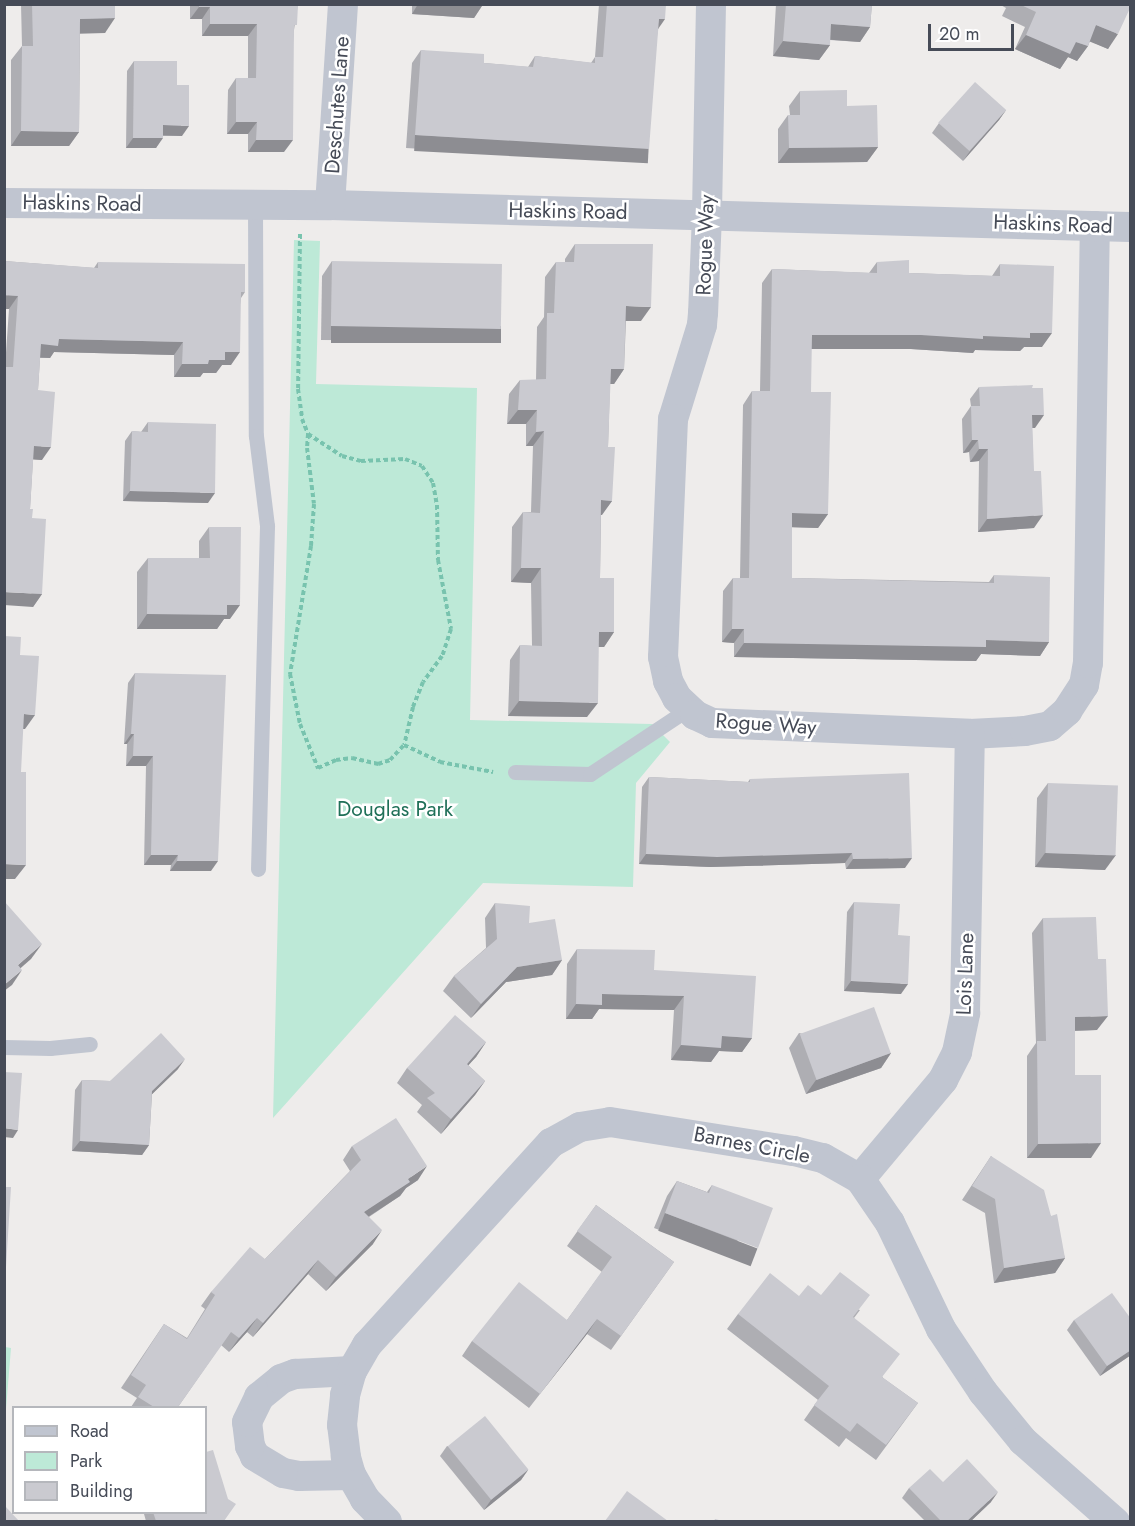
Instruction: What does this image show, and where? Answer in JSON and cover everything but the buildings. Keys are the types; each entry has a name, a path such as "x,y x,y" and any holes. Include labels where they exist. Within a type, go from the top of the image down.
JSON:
{"street":[{"name":"Deschutes Lane","path":"330,205 343,4"},
{"name":"Rogue Way","path":"711,4 707,214 702,325 673,419 669,465 663,657 668,681 677,698 688,710 712,723 970,734 1025,731 1050,726 1067,711 1084,685 1088,663 1095,226"},
{"name":"Haskins Road","path":"4,203 330,205 1131,226"},
{"name":"Lois Lane","path":"860,1179 943,1080 957,1052 965,1013 970,734"},
{"name":"Barnes Circle","path":"387,1521 365,1499 351,1475 346,1457 342,1425 345,1395 352,1371 367,1345 551,1143 580,1127 610,1122 647,1126 794,1151 823,1158 860,1179 890,1223 941,1329 983,1392 1023,1441 1115,1521"},
{"path":"351,1475 299,1476 283,1473 255,1456 250,1446 247,1422 259,1397 281,1379 295,1374 352,1371"}],"lane":[{"path":"255,205 256,436 267,526 258,869"},
{"path":"515,772 590,774 688,710"},
{"path":"4,1047 50,1048 90,1044"}],"path":[{"path":"300,228 298,389 302,419 308,434 307,448 314,504 311,546 291,674 300,724 318,768 336,760 352,758 378,764 390,760 404,745 413,706 423,682 442,657 451,629 438,560 437,505 433,483 422,466 405,459 361,461 322,445 308,434"},
{"path":"404,745 440,762 486,772 515,772"}],"green space":[{"name":"Douglas Park","path":"294,240 320,241 316,384 477,388 470,720 652,724 670,742 636,783 633,887 483,883 273,1118"},
{"path":"4,1347 11,1348 5,1421"}]}
